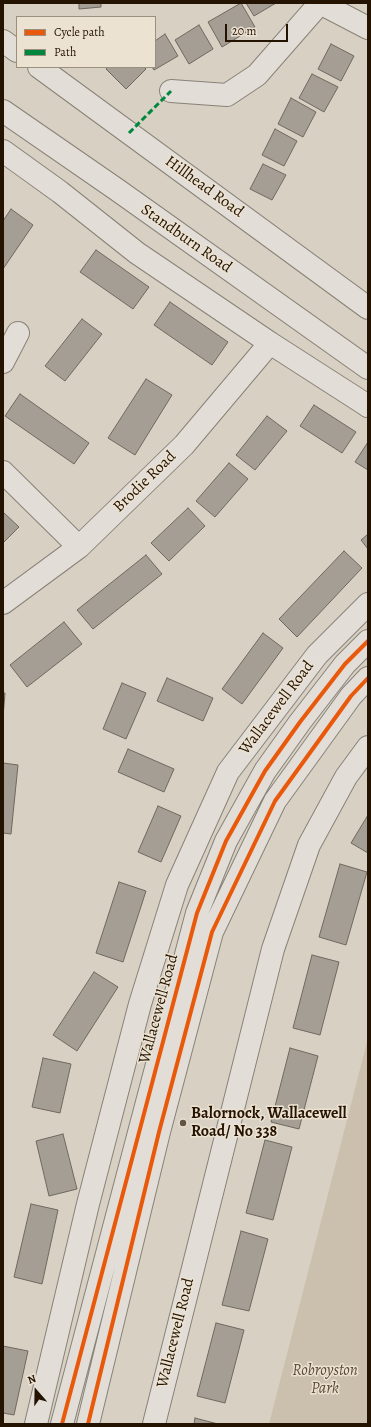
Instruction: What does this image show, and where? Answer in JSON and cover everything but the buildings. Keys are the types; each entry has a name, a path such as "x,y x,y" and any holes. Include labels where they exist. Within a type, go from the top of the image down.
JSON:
{"street":[{"path":"171,91 227,95 256,75 320,3 368,28"},
{"path":"3,41 16,50"},
{"name":"Hillhead Road","path":"39,68 368,308"},
{"name":"Standburn Road","path":"3,111 116,189 368,368"},
{"path":"3,151 60,192 137,253 270,343 368,406"},
{"path":"3,362 18,333"},
{"name":"Brodie Road","path":"3,603 78,547 184,445 270,343"},
{"path":"3,472 78,547"},
{"name":"Wallacewell Road","path":"36,1424 88,1204 140,1004 177,885 228,772 316,655 368,604"},
{"name":"Wallacewell Road","path":"62,1424 197,914 226,841 265,772 300,722 336,675 368,641"},
{"name":"Wallacewell Road","path":"88,1424 159,1132 212,932 275,800 351,696 368,678"},
{"name":"Wallacewell Road","path":"154,1424 272,949 309,845 346,776 368,747"}],"green space":[{"name":"Robroyston Park","path":"368,1038 368,1424 269,1424"}],"marked path":[{"path":"129,133 171,91"}],"cycle path":[{"path":"62,1424 197,913 226,841 265,771 300,722 345,664 368,641"},
{"path":"88,1424 159,1132 212,932 275,801 351,696 368,678"}],"place":[{"name":"Balornock, Wallacewell Road/ No 338","path":"183,1123"}]}
